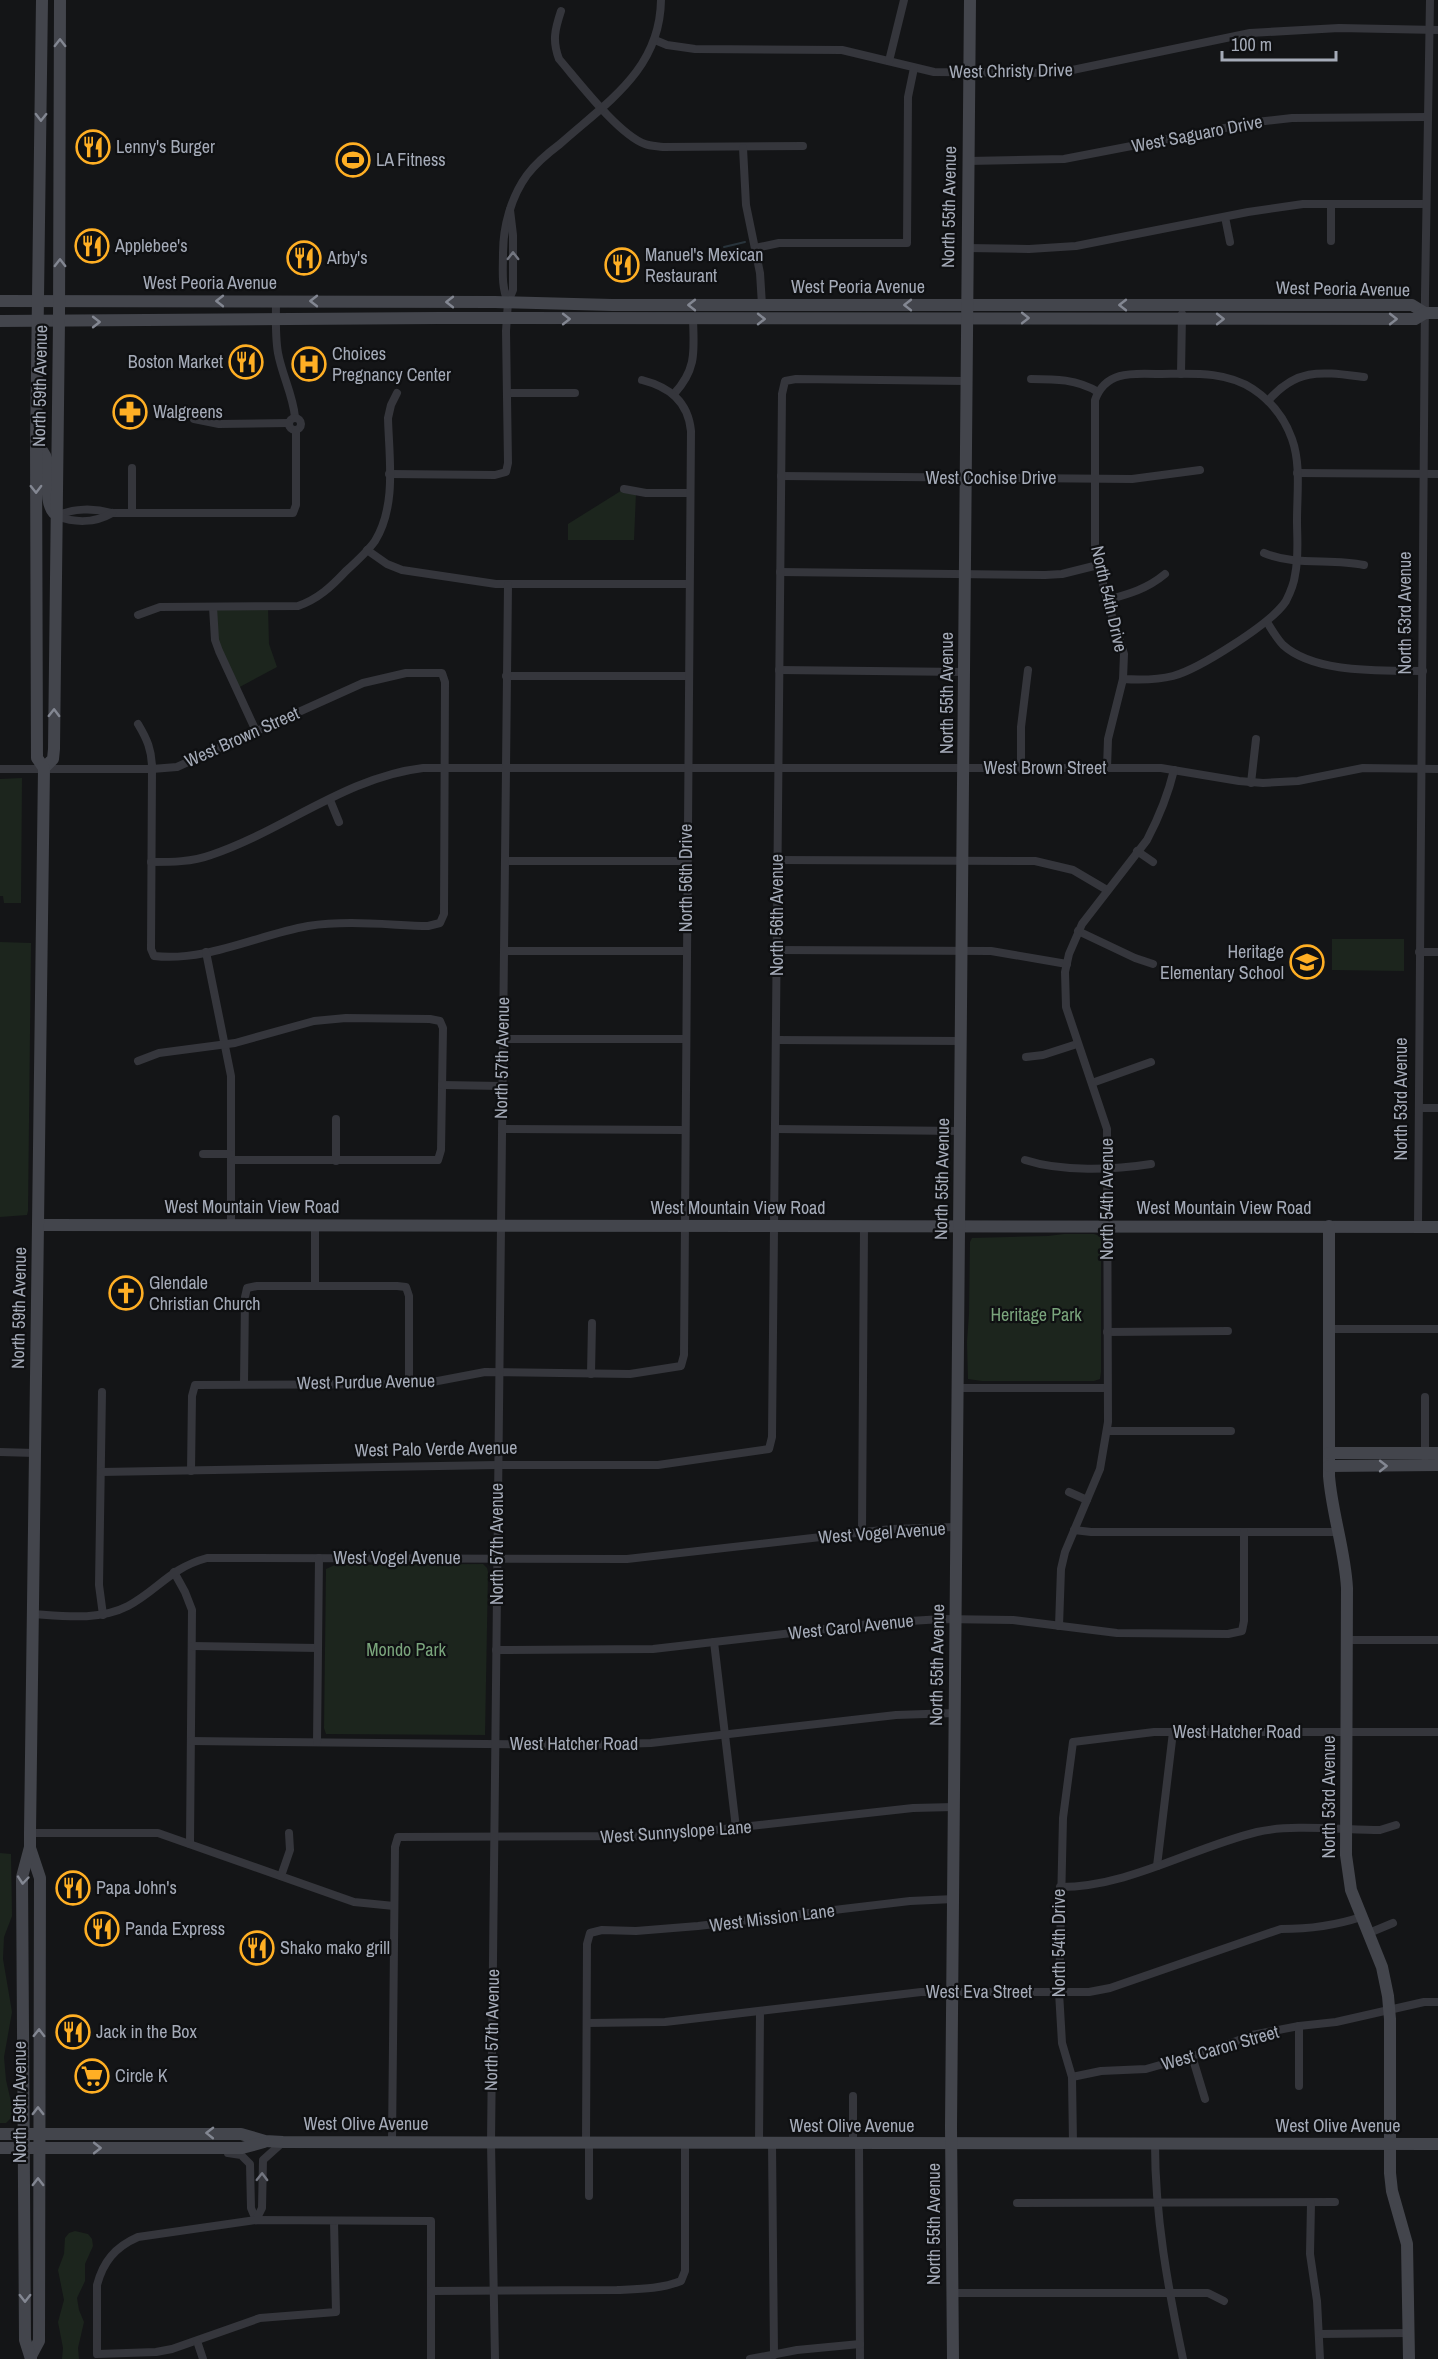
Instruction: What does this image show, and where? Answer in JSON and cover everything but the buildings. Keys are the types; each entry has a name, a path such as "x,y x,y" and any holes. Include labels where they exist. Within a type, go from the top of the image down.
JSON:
{"main road":[{"name":"North 59th Avenue","path":"31,2358 25,2340 22,1877 30,1847 44,768 37,758 36,446 42,0"},
{"name":"North 59th Avenue","path":"44,768 54,759 60,0"},
{"name":"North 55th Avenue","path":"953,2359 952,1991 970,0"},
{"name":"West Peoria Avenue","path":"0,301 762,305 1182,319 1415,319 1425,313 1438,313"},
{"name":"West Peoria Avenue","path":"0,321 693,319 1182,305 1412,305 1425,313"},
{"path":"36,446 41,449 45,457 49,502 51,510 57,516"},
{"name":"West Mountain View Road","path":"38,1225 1438,1227"},
{"name":"North 53rd Avenue","path":"1329,1226 1330,1496 1346,1568 1348,1872 1351,1890 1383,1967 1389,2008 1392,2191 1407,2244 1409,2359"},
{"path":"1329,1459 1432,1459"},
{"name":"North 59th Avenue","path":"30,1847 40,1878 39,2341 31,2358"},
{"path":"23,1914 31,1929 32,1973 39,1976"},
{"name":"West Olive Avenue","path":"0,2134 241,2134 266,2141 283,2142 1438,2144"},
{"name":"West Olive Avenue","path":"0,2148 242,2148 266,2141"}],"street":[{"path":"389,474 495,475 506,472 508,463 507,319 508,302 513,290 513,235 510,210 519,187 533,168 634,77 655,40 661,15 661,0"},
{"path":"889,61 904,0"},
{"name":"North 53rd Avenue","path":"1418,1227 1426,204 1428,117 1434,29 1430,0"},
{"path":"561,11 554,34 554,47 559,59 630,135 644,144 663,147 803,146"},
{"name":"West Christy Drive","path":"655,40 667,45 695,49 842,50 934,72 1058,73 1250,33 1317,28 1434,29"},
{"path":"755,248 779,243 907,243 908,97 914,68"},
{"name":"West Saguaro Drive","path":"968,161 1064,159 1283,118 1428,117"},
{"path":"743,148 746,205 760,273 762,305"},
{"path":"967,248 1054,248 1128,237 1280,207 1331,204 1426,204"},
{"path":"1331,204 1331,241"},
{"path":"1225,217 1230,242"},
{"path":"1128,237 1130,247"},
{"path":"57,516 68,520 94,520 112,513 293,513 296,505 296,430 291,428 290,391 278,353 276,301"},
{"path":"1181,374 1182,305"},
{"path":"642,380 656,384 674,394 690,373 693,365 693,319"},
{"path":"1268,401 1288,382 1313,373 1364,377"},
{"path":"1031,379 1080,382 1098,392 1107,382 1127,374 1218,375 1251,388 1268,401 1286,425 1293,441 1298,473 1297,560 1293,586 1286,599 1267,622 1176,675 1155,679 1123,679"},
{"name":"North 56th Avenue","path":"769,1449 772,1437 782,394 785,381 796,379 966,381"},
{"name":"North 54th Drive","path":"1098,392 1094,417 1095,551 1124,654 1123,679 1108,739 1107,768"},
{"path":"138,615 160,607 286,607 309,602 327,590 367,550 380,532 387,512 388,418 397,393"},
{"path":"508,393 575,393"},
{"name":"North 56th Drive","path":"674,394 681,401 690,424 684,1355 681,1366"},
{"path":"194,419 219,424 292,420"},
{"path":"132,468 132,513"},
{"name":"West Cochise Drive","path":"781,476 1132,479 1200,470"},
{"path":"1298,473 1438,474"},
{"path":"624,489 646,493 690,493"},
{"path":"367,550 387,564 402,570 508,585 689,584"},
{"path":"1264,553 1285,560 1334,561 1364,565"},
{"path":"780,572 1062,574 1098,565"},
{"path":"1107,600 1153,585 1165,574"},
{"name":"North 57th Avenue","path":"495,2359 491,2143 508,585"},
{"path":"213,607 213,625 219,651 256,731"},
{"path":"1267,622 1282,644 1308,659 1363,670 1423,671"},
{"path":"779,670 965,672"},
{"path":"1021,769 1021,727 1028,670"},
{"name":"West Brown Street","path":"0,769 166,769 190,762 363,683 406,673 442,673 445,682 444,767"},
{"path":"506,676 689,676"},
{"path":"138,724 150,744 152,769 151,949 154,956 183,956 206,952 322,924 428,926 440,923 444,914 444,767"},
{"path":"1251,783 1256,739"},
{"name":"West Brown Street","path":"151,862 192,860 210,856 247,841 370,781 413,769 444,767 1107,768 1173,770 1251,783 1298,781 1363,768 1438,769"},
{"name":"North 54th Avenue","path":"1059,1626 1061,1569 1074,1530 1100,1469 1107,1431 1107,1129 1066,1007 1066,964 1078,931 1147,840 1163,807 1173,770"},
{"path":"330,800 339,822"},
{"path":"1137,851 1153,862"},
{"path":"777,860 1035,861 1073,870 1107,890"},
{"path":"505,861 687,861"},
{"path":"1078,931 1153,964"},
{"path":"777,950 1000,952 1066,964"},
{"path":"504,951 686,951"},
{"path":"206,952 231,1076 231,1224"},
{"path":"1419,952 1438,952"},
{"path":"138,1061 159,1053 225,1045 314,1021 330,1019 430,1019 440,1021 442,1085 441,1150 438,1160 336,1161 203,1154"},
{"path":"503,1040 685,1039"},
{"path":"776,1040 962,1041"},
{"path":"1026,1057 1044,1055 1077,1044"},
{"path":"1092,1083 1151,1062"},
{"path":"442,1085 502,1086"},
{"path":"1419,1108 1438,1108"},
{"path":"336,1119 336,1161"},
{"path":"502,1129 684,1130"},
{"path":"775,1129 960,1131"},
{"path":"1025,1160 1059,1168 1151,1164"},
{"path":"315,1225 315,1286"},
{"path":"862,1533 864,1227"},
{"path":"244,1383 247,1288 315,1286 406,1287 410,1296 409,1384"},
{"path":"591,1374 592,1323"},
{"path":"1329,1329 1438,1329"},
{"path":"1107,1332 1228,1331"},
{"name":"West Purdue Avenue","path":"192,1471 192,1396 195,1385 409,1384 432,1383 471,1374 498,1372 630,1374 681,1366"},
{"path":"958,1388 1107,1388"},
{"path":"102,1392 99,1585 103,1615"},
{"path":"1425,1397 1432,1459"},
{"path":"1107,1431 1231,1431"},
{"name":"West Palo Verde Avenue","path":"101,1472 497,1465 658,1465 769,1449"},
{"path":"0,1452 35,1453"},
{"path":"1069,1492 1087,1500"},
{"name":"West Vogel Avenue","path":"32,1614 103,1615 130,1605 189,1563 207,1558 627,1559 917,1527 956,1527"},
{"path":"1074,1530 1091,1532 1338,1532"},
{"name":"West Carol Avenue","path":"496,1650 632,1650 910,1620 1012,1620 1117,1633 1228,1634 1242,1631 1244,1621 1244,1532"},
{"path":"317,1742 319,1558"},
{"path":"174,1572 190,1601 192,1646 190,1844"},
{"path":"1347,1640 1438,1640"},
{"path":"714,1642 736,1828"},
{"path":"192,1646 318,1648"},
{"name":"West Hatcher Road","path":"191,1740 586,1745 651,1743 896,1715 955,1713"},
{"path":"1157,1866 1173,1732"},
{"name":"West Hatcher Road","path":"1073,1742 1128,1734 1173,1732 1438,1732"},
{"name":"North 54th Drive","path":"1073,1742 1062,1818 1059,1992 1062,2043 1072,2077 1073,2144"},
{"name":"West Sunnyslope Lane","path":"394,1906 395,1847 398,1837 630,1838 912,1808 954,1807"},
{"path":"1060,1887 1091,1886 1112,1881 1270,1829 1380,1830 1396,1825"},
{"path":"30,1833 150,1831 354,1902 394,1906 392,2142"},
{"path":"281,1876 290,1850 289,1833"},
{"name":"West Mission Lane","path":"587,2023 587,1944 590,1933 602,1930 636,1931 698,1926 910,1901 954,1899"},
{"name":"West Eva Street","path":"587,2023 665,2022 921,1992 1089,1992 1110,1988 1281,1929 1333,1926 1361,1917"},
{"path":"1369,1933 1393,1923"},
{"name":"West Caron Street","path":"1072,2077 1101,2071 1146,2069 1252,2035 1336,2022 1389,2008 1438,2002"},
{"path":"760,2012 774,2355"},
{"path":"587,2023 589,2196"},
{"path":"1299,2026 1299,2086"},
{"path":"1192,2056 1205,2099"},
{"path":"853,2096 860,2359"},
{"path":"256,2220 262,2208 263,2160 283,2142"},
{"path":"431,2291 647,2289 670,2286 681,2281 685,2271 685,2143"},
{"path":"1155,2144 1156,2203 1169,2293 1183,2359"},
{"path":"179,2148 198,2153 237,2154 245,2158 250,2164 251,2208 256,2220"},
{"path":"1017,2203 1335,2202"},
{"path":"1311,2203 1310,2254 1320,2359"},
{"path":"334,2221 336,2312 260,2318 197,2341 156,2352 97,2354 97,2286 108,2259 126,2242 154,2234 256,2220 431,2221 431,2359"},
{"path":"953,2293 1208,2293 1224,2301"},
{"path":"1319,2334 1409,2333"},
{"path":"197,2341 203,2359"},
{"path":"750,2359 845,2343 860,2344"}],"green space":[{"path":"624,489 636,493 634,540 568,540 568,524"},
{"path":"213,607 268,607 269,644 277,667 236,689 219,651"},
{"path":"22,778 21,903 4,903 3,896 0,896 0,779"},
{"path":"1332,939 1404,939 1404,971 1332,970"},
{"path":"0,942 31,943 28,1211 27,1215 0,1217"},
{"name":"Heritage Park","path":"1094,1234 1100,1236 1101,1240 1100,1379 1094,1381 982,1381 968,1379 967,1342 970,1242 972,1238"},
{"name":"Mondo Park","path":"483,1564 488,1572 485,1735 326,1734 324,1728 326,1569 335,1565"},
{"path":"0,1853 11,1854 12,1916 4,1937 3,1959 12,2012 4,2057 6,2080 14,2115 6,2123 0,2123"},
{"path":"75,2231 88,2234 93,2246 85,2264 85,2281 77,2298 84,2322 78,2348 79,2359 62,2359 63,2348 58,2322 64,2300 58,2270 64,2254 65,2238 69,2233"}],"waterway":[{"path":"724,247 745,242"}],"place":[{"name":"Lenny's Burger","path":"93,147"},
{"name":"LA Fitness","path":"353,160"},
{"name":"Applebee's","path":"92,246"},
{"name":"Arby's","path":"304,258"},
{"name":"Manuel's Mexican Restaurant","path":"622,265"},
{"name":"Boston Market","path":"246,362"},
{"name":"Choices Pregnancy Center","path":"309,364"},
{"name":"Walgreens","path":"130,412"},
{"name":"Heritage Elementary School","path":"1307,962"},
{"name":"Glendale Christian Church","path":"126,1293"},
{"name":"Papa John's","path":"73,1888"},
{"name":"Panda Express","path":"102,1929"},
{"name":"Shako mako grill","path":"257,1948"},
{"name":"Jack in the Box","path":"73,2032"},
{"name":"Circle K","path":"92,2076"}]}
